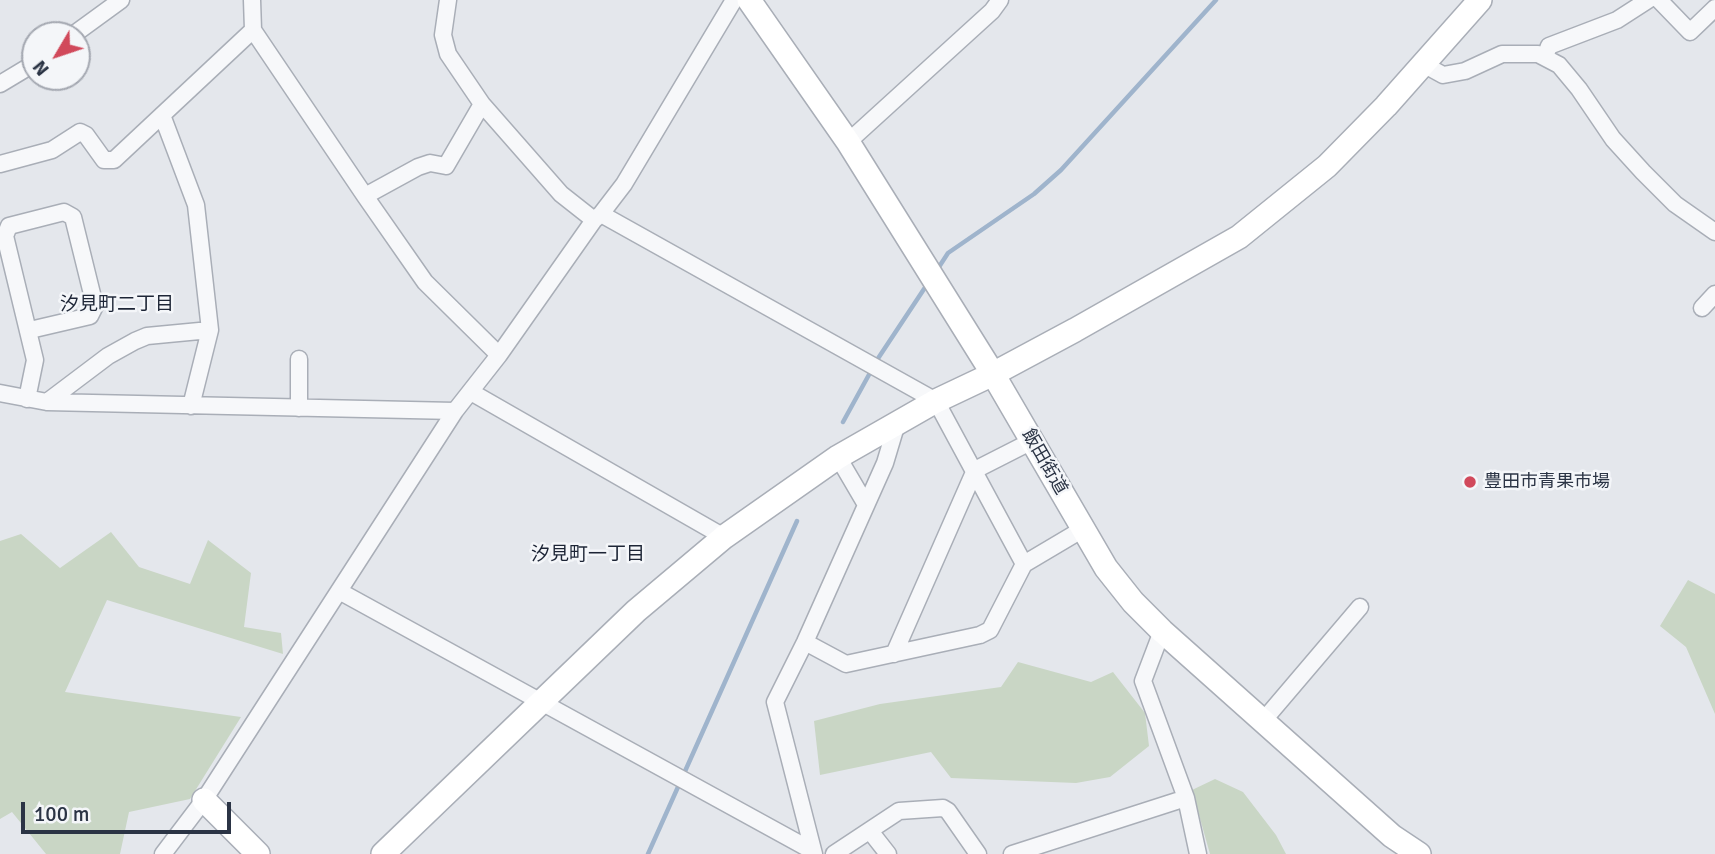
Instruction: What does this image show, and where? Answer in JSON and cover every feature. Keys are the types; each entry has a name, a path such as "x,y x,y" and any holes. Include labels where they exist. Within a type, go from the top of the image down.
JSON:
{"street":[{"path":"91,22 121,0"},
{"path":"252,0 253,30 365,196 425,282 499,355"},
{"path":"163,854 204,800 455,411 624,184 734,0"},
{"name":"飯田街道","path":"749,0 848,142 993,374 1106,568 1133,602 1162,631 1392,836 1419,854"},
{"path":"848,142 992,11 1000,0"},
{"path":"383,854 636,611 724,537 838,457 1238,237 1327,166 1387,106 1480,0"},
{"path":"1545,57 1549,46 1617,20 1648,0"},
{"path":"1659,0 1690,32 1715,8"},
{"path":"445,2 443,35 448,54 482,104 561,194 597,217 936,401 1024,564"},
{"path":"0,164 52,150 80,132 86,135 104,160 114,160 253,30"},
{"path":"1423,64 1443,75 1465,71 1502,54 1538,54 1559,65 1613,139 1643,172 1675,204 1715,232"},
{"path":"0,84 21,72"},
{"path":"365,196 418,167 430,163 446,166 482,104"},
{"path":"162,115 196,205 211,330 191,406"},
{"path":"27,399 35,360 30,330 5,236 9,226 64,212 73,217 95,306 90,316 30,330"},
{"path":"1702,308 1715,294"},
{"path":"47,402 108,356 135,341 147,336 211,330"},
{"path":"299,359 299,408"},
{"path":"0,393 47,402 455,411"},
{"path":"471,393 724,537"},
{"path":"812,852 775,702 885,463 897,423"},
{"path":"894,654 975,470 1032,441"},
{"path":"838,457 866,503"},
{"path":"804,642 846,664 980,635 990,630 1024,564 1083,529"},
{"path":"339,591 812,852"},
{"path":"1263,721 1360,607"},
{"path":"1162,631 1143,681 1186,798 1198,854"},
{"path":"1012,854 1186,798"},
{"path":"204,800 258,854"},
{"path":"834,854 899,811 943,808 948,811 978,854"},
{"path":"870,831 888,854"}],"green space":[{"path":"111,532 139,567 190,584 208,540 251,573 244,627 281,633 283,654 107,600 65,692 241,717 190,799 129,812 120,854 46,854 12,812 0,819 0,541 21,534 60,568"},
{"path":"1688,580 1715,594 1715,714 1686,647 1660,626"},
{"path":"1018,662 1091,682 1113,672 1145,713 1149,746 1110,777 1076,783 951,778 931,752 820,775 814,721 880,704 1001,687"},
{"path":"1215,779 1243,792 1276,835 1286,854 1210,854 1192,790"}],"waterway":[{"path":"937,270 948,253 1034,194 1061,170 1216,0"},
{"path":"875,363 928,283"},
{"path":"843,422 871,371"},
{"path":"648,854 797,521"}],"place":[{"name":"豊田市青果市場","path":"1470,482"}],"district":[{"name":"汐見町二丁目","path":"117,305"},
{"name":"汐見町一丁目","path":"588,555"}]}
